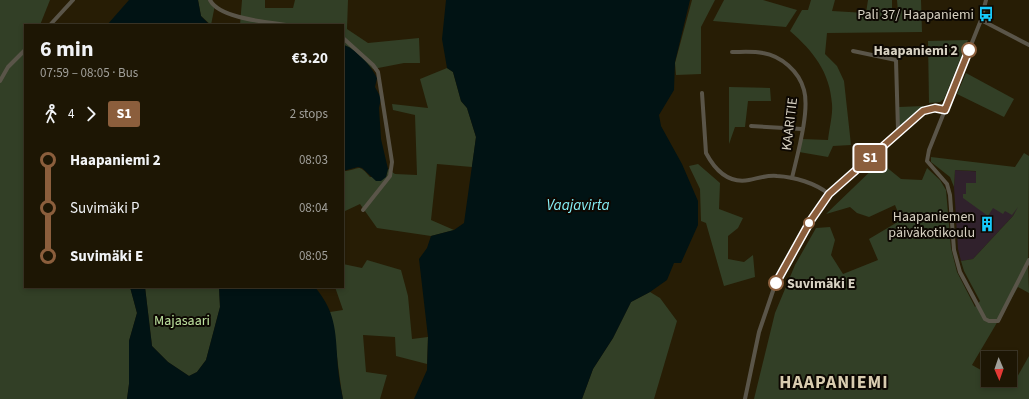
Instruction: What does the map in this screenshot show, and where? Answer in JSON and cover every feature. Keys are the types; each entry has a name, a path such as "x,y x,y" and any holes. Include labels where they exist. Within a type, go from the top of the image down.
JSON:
{"street":[{"path":"51,24 73,0"},
{"path":"210,0 212,5 226,13 256,21 278,24"},
{"path":"986,0 981,20 929,150 927,162 930,167 945,180 949,189 954,250 960,272 983,317 989,321 998,321 1029,260"},
{"path":"981,20 1029,45"},
{"path":"344,39 373,64 378,72 389,140 392,168 390,176 363,210"},
{"path":"0,81 8,68 24,51"},
{"path":"853,51 896,60 899,132"},
{"name":"KAARITIE","path":"732,52 763,53 782,59 792,69 804,89 805,99 802,129 792,178"},
{"path":"702,93 704,145 706,153 724,176 731,180 742,181 764,176 792,178 814,185 829,194"},
{"path":"745,399 759,332 775,285 785,264 811,220 829,194 926,109 935,108 945,110"},
{"path":"751,126 802,129"}],"shaded area":[{"path":"955,170 1015,174 1025,177 1027,194 1013,216 973,259 961,261 958,249 954,187"}],"green space":[{"path":"0,0 50,0 40,24 24,24 24,288 130,288 137,313 129,341 129,384 127,399 0,399"},
{"path":"198,0 212,0 215,5 211,24 201,16"},
{"path":"242,0 265,0 265,8 293,8 295,0 348,0 347,29 368,43 419,38 420,63 404,63 373,69 350,48 344,45 344,24 240,24"},
{"path":"692,0 715,0 701,27 701,74 676,75 675,63"},
{"path":"724,0 763,0 797,10 786,27 713,21"},
{"path":"811,0 835,0 832,11 866,13 868,0 892,0 892,12 898,12 897,0 921,0 922,32 827,33 825,54 837,66 844,81 851,145 833,146 828,157 799,152 802,139 828,140 832,113 831,92 824,72 813,54 790,31 802,10 808,10"},
{"path":"968,40 944,99 940,102 929,103 928,41"},
{"path":"447,68 453,72 461,101 467,108 476,137 472,167 437,164 431,220 454,230 431,236 377,228 360,204 344,212 344,171 360,168 363,169 370,177 386,177 388,169 395,174 417,175 415,115 393,110 392,104 428,108 420,79"},
{"path":"966,73 1014,99 1004,117 957,94"},
{"path":"729,87 770,88 771,101 748,101 745,127 735,127 729,144"},
{"path":"924,106 899,127 899,107"},
{"path":"1024,153 1029,156 1029,293 1018,287 972,365 981,370 981,387 1011,388 1017,387 1017,377 1029,356 1029,399 754,399 775,313 795,265 816,228 830,227 835,240 831,255 843,274 878,260 869,239 901,220 895,205 869,217 857,213 850,207 826,214 880,162 901,179 922,180 927,168 940,180 946,190 951,248 957,272 975,307 980,301 964,271 961,261 973,259 1013,216 1018,207 1012,215 1005,211 1003,214 993,208 988,216 963,198 963,194 966,194 966,183 976,183 976,171 955,170 954,187 950,177 931,162 931,157 1015,167"},
{"path":"698,164 720,183 719,209 743,218 738,228 728,236 728,259 744,262 753,255 755,277 724,286 706,223 701,221 700,189 689,166"},
{"path":"367,260 401,270 408,296 412,339 428,337 427,364 396,356 395,337 363,335 366,372 387,375 380,399 343,399 330,312 343,310 335,288 344,288 344,264 362,268"},
{"name":"Majasaari","path":"145,288 219,288 220,307 206,360 197,372 189,376 168,362 152,346"},
{"path":"650,292 660,298 677,321 654,399 582,399 593,369 613,338 631,302"}],"water":[{"path":"129,0 198,0 201,16 209,24 108,24"},
{"name":"Vaajavirta","path":"446,0 690,0 675,62 674,90 659,115 661,126 682,164 698,201 698,225 681,263 674,263 667,280 650,292 631,302 613,338 593,369 582,399 414,399 427,370 428,337 419,259 427,248 431,236 454,230 464,223 476,137 467,108 461,101 453,72 447,68 442,39"},
{"path":"344,45 358,53 371,68 377,78 375,87 381,98 379,108 381,139 388,169 386,177 381,181 376,181 362,168 358,167 344,171"},
{"path":"130,288 145,288 152,346 168,362 189,376 197,372 206,360 220,307 219,288 316,288 332,316 338,372 343,399 127,399 129,384 129,341 137,313"}],"bus line":[{"name":"S1","path":"776,283 785,264 820,205 833,190 923,111 931,108 940,108 945,110 969,50"}],"place":[{"name":"Pali 37/ Haapaniemi","path":"986,14"},
{"name":"Haapaniemi 2","path":"969,50"},
{"name":"Haapaniemen päiväkotikoulu","path":"987,224"},
{"name":"Suvimäki E","path":"776,283"}],"district":[{"name":"HAAPANIEMI","path":"834,382"}]}
